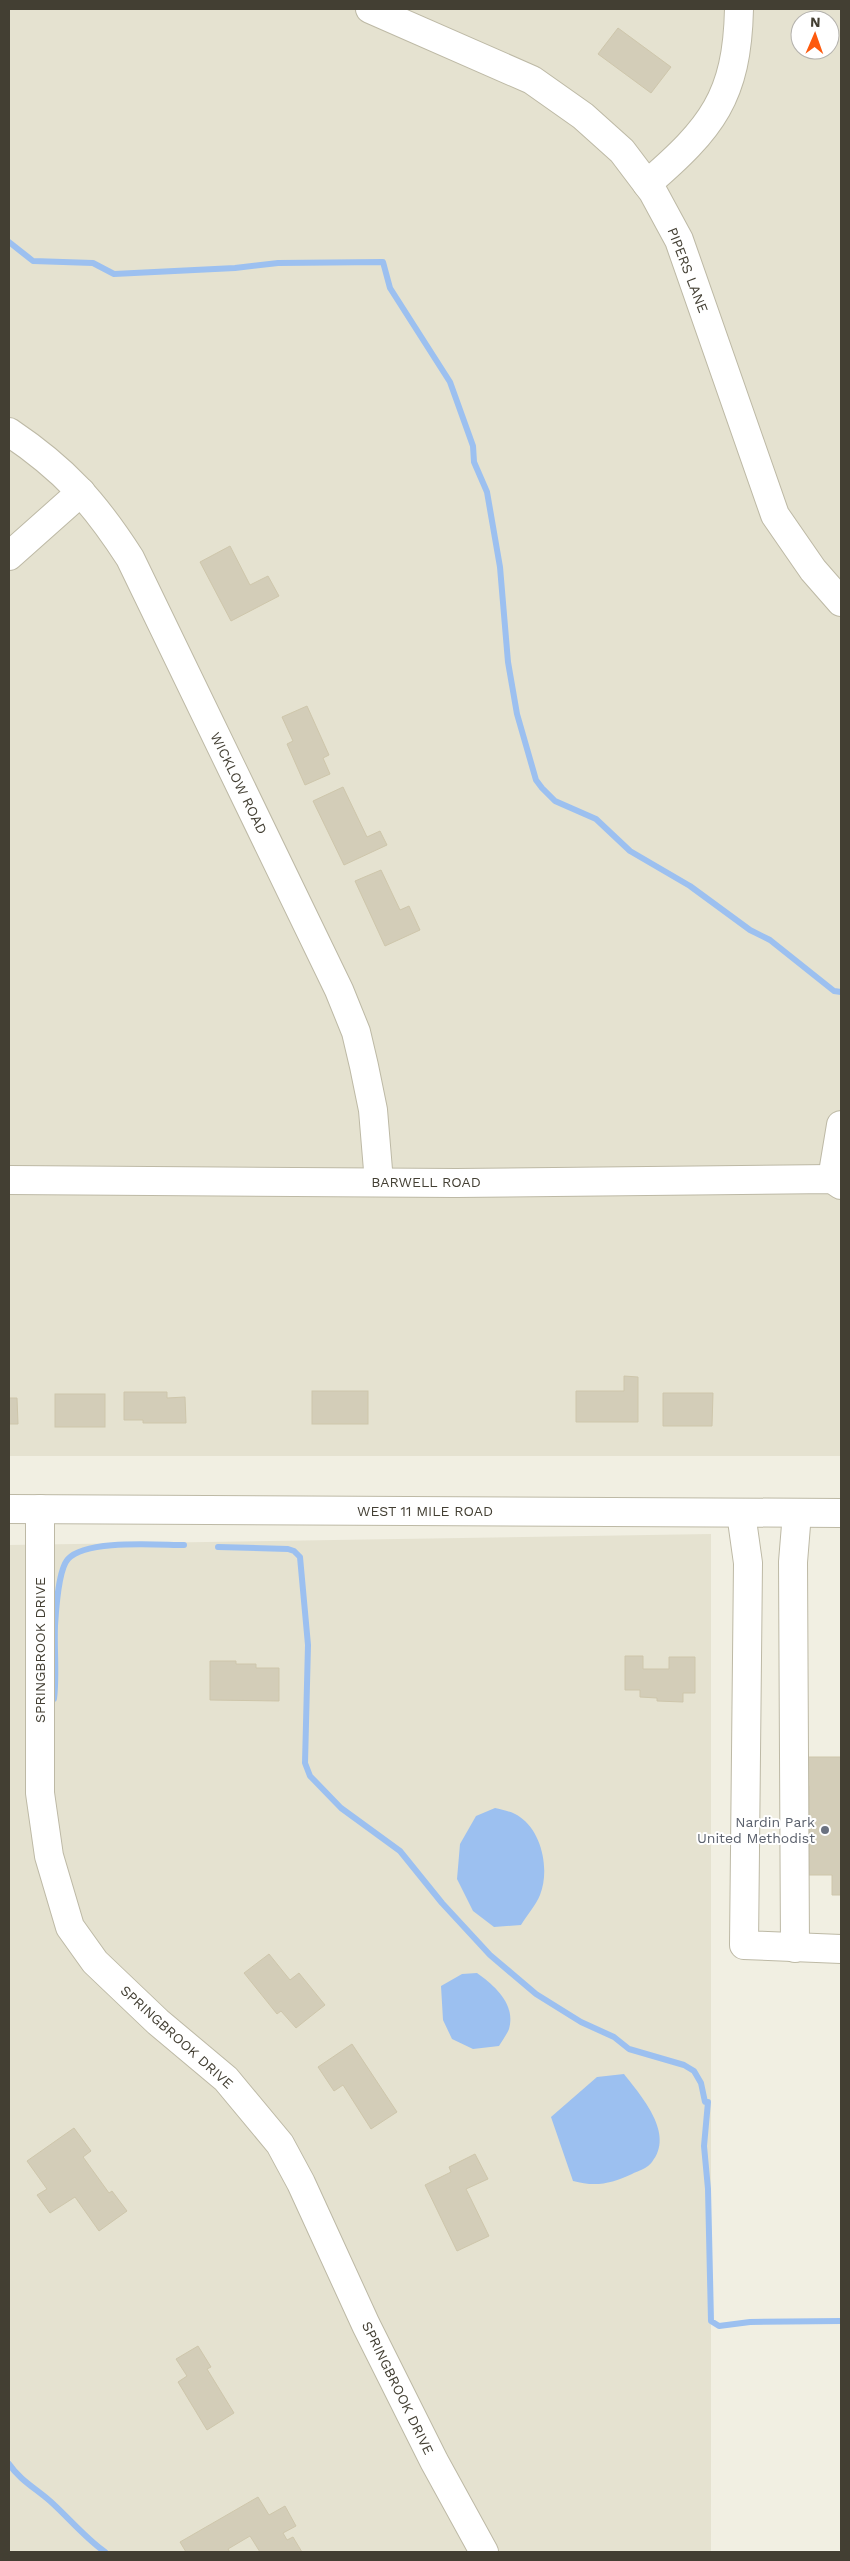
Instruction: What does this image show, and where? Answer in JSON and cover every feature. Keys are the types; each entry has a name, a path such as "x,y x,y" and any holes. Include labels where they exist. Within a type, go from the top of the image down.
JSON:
{"street":[{"name":"PIPERS LANE","path":"370,9 532,80 583,116 622,151 647,184 679,240 775,515 813,570 841,602"},
{"path":"647,184 683,154 706,125 725,93 734,68 738,9"},
{"name":"WICKLOW ROAD","path":"9,432 45,457 81,492 107,523 130,558 339,990 356,1032 373,1110 379,1182"},
{"path":"9,556 81,492"},
{"path":"836,1182 841,1125"},
{"name":"BARWELL ROAD","path":"9,1180 836,1182"},
{"name":"WEST 11 MILE ROAD","path":"9,1509 841,1513"},
{"name":"SPRINGBROOK DRIVE","path":"40,1510 40,1793 49,1856 70,1927 102,1968 158,2022 226,2079 280,2144 301,2183 366,2325 434,2461 484,2552"},
{"path":"741,1513 748,1563 744,1945 841,1949"},
{"path":"795,1948 792,1562 797,1513"}],"shaded area":[{"path":"9,9 841,9 841,1456 9,1456"},
{"path":"711,1534 711,2552 9,2552 9,1545"}],"water":[{"path":"495,1808 515,1814 528,1824 539,1842 542,1852 544,1863 543,1885 538,1899 521,1925 494,1927 473,1911 457,1879 460,1844 476,1816"},
{"path":"477,1973 497,1990 507,2004 510,2020 509,2029 499,2046 473,2049 452,2039 443,2020 441,1986 462,1974"},
{"path":"624,2074 653,2116 660,2140 658,2151 648,2166 617,2180 596,2184 573,2181 551,2117 597,2077"}],"building":[{"path":"618,28 671,67 651,93 598,54"},
{"path":"230,546 250,585 268,576 279,596 231,621 200,562"},
{"path":"307,706 329,755 323,758 330,774 305,785 287,744 293,741 282,717"},
{"path":"343,787 367,837 380,831 387,845 344,865 313,801"},
{"path":"381,870 400,910 409,906 420,930 385,946 355,881"},
{"path":"624,1376 638,1377 638,1422 576,1422 576,1391 624,1391"},
{"path":"312,1391 368,1391 368,1424 312,1424"},
{"path":"124,1392 167,1392 167,1398 185,1397 186,1423 143,1423 143,1420 124,1420"},
{"path":"663,1393 713,1393 712,1426 663,1426"},
{"path":"55,1394 105,1394 105,1427 55,1427"},
{"path":"9,1398 17,1398 18,1424 9,1424"},
{"path":"625,1656 643,1656 643,1669 669,1669 669,1657 695,1657 695,1693 683,1693 683,1702 657,1701 657,1698 640,1697 640,1690 625,1690"},
{"path":"210,1661 236,1661 236,1664 256,1664 256,1668 279,1668 279,1701 210,1700"},
{"name":"Nardin Park United Methodist","path":"800,1757 841,1757 841,1895 832,1895 832,1875 809,1875 809,1786 800,1786"},
{"path":"269,1954 290,1980 299,1973 325,2005 296,2028 281,2011 277,2014 244,1973"},
{"path":"352,2044 397,2112 371,2129 343,2085 334,2091 318,2067"},
{"path":"74,2128 91,2151 83,2157 109,2193 112,2191 127,2211 99,2231 75,2197 50,2213 37,2195 47,2189 27,2161"},
{"path":"475,2154 488,2179 466,2189 489,2236 457,2251 425,2185 451,2172 449,2167"},
{"path":"198,2346 211,2367 207,2369 234,2413 207,2430 178,2382 187,2376 176,2359"},
{"path":"258,2497 269,2515 285,2506 296,2526 283,2533 287,2540 293,2537 302,2552 260,2552 250,2536 228,2549 230,2552 186,2552 180,2542"}],"waterway":[{"path":"9,242 33,261 93,263 114,274 235,268 278,263 383,262 390,288 450,382 473,446 474,462 487,492 500,567 508,662 517,714 536,780 555,801 596,819 630,851 690,886 750,930 770,940 834,991 841,992"},
{"path":"54,1699 57,1601 62,1572 68,1559 90,1548 106,1546 123,1544 184,1545"},
{"path":"218,1547 288,1549 294,1551 300,1557 308,1645 305,1763 310,1776 341,1808 400,1851 442,1903 490,1955 536,1994 581,2022 614,2037 629,2049 684,2065 694,2071 701,2083 705,2102 708,2102 704,2146 708,2189 711,2321 719,2326 750,2322 841,2321"},
{"path":"9,2464 13,2470 105,2552"}],"place":[{"name":"Nardin Park United Methodist","path":"825,1830"}]}
